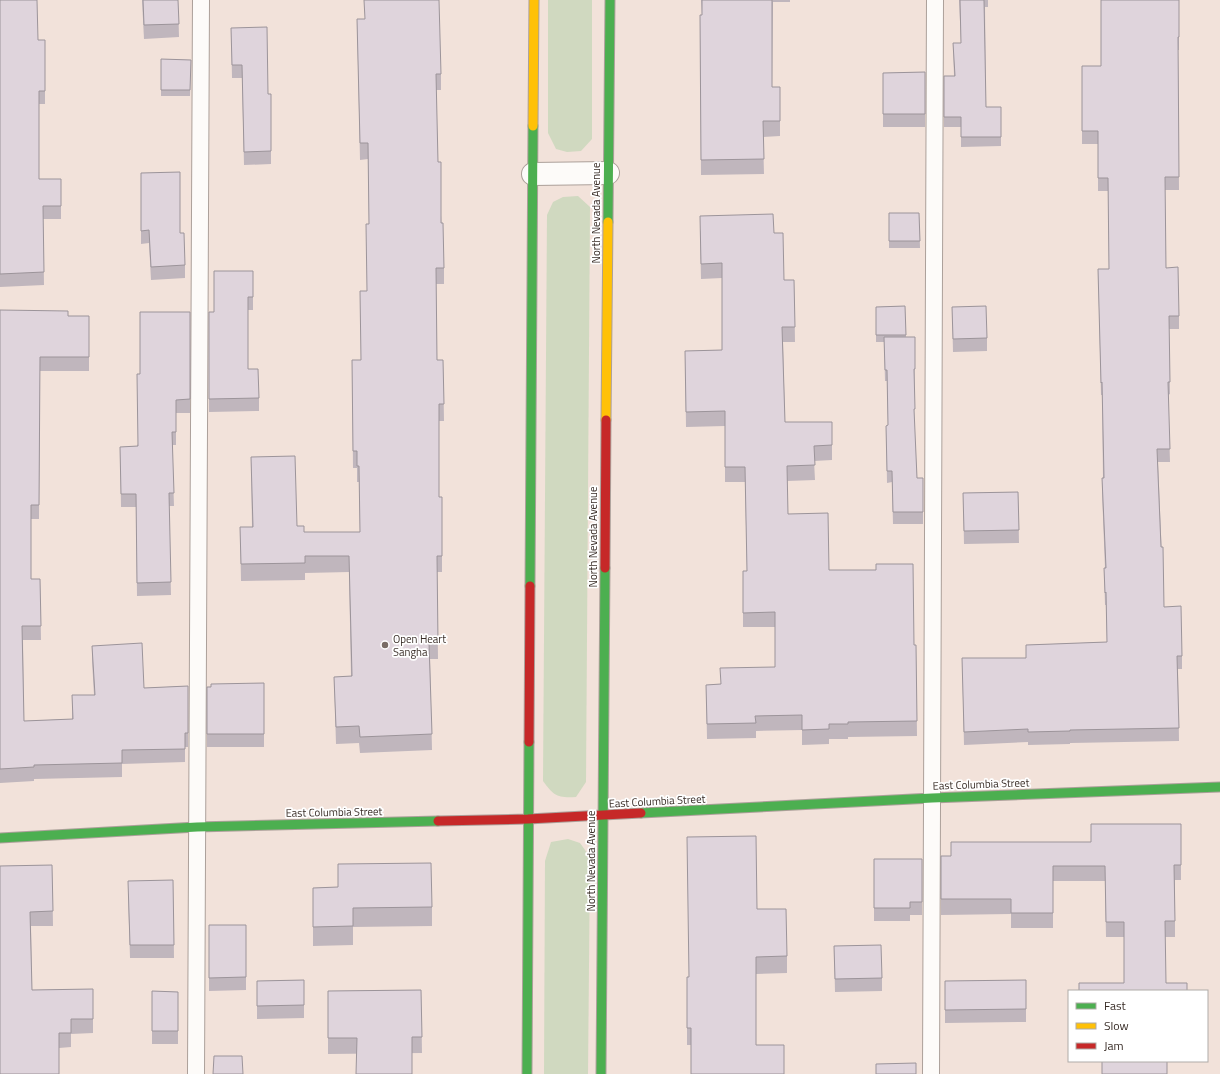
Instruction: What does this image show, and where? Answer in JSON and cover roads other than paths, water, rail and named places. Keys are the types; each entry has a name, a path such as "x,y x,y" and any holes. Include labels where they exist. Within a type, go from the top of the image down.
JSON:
{"main road":[{"path":"527,1074 534,0"},
{"name":"North Nevada Avenue","path":"601,1074 610,0"},
{"name":"East Columbia Street","path":"0,838 196,827 603,816 932,798 1220,787"}],"street":[{"path":"533,174 608,173"}],"lane":[{"path":"196,1074 201,0"},
{"path":"930,1074 935,0"}],"place":[{"name":"Open Heart Sangha","path":"385,645"}]}
